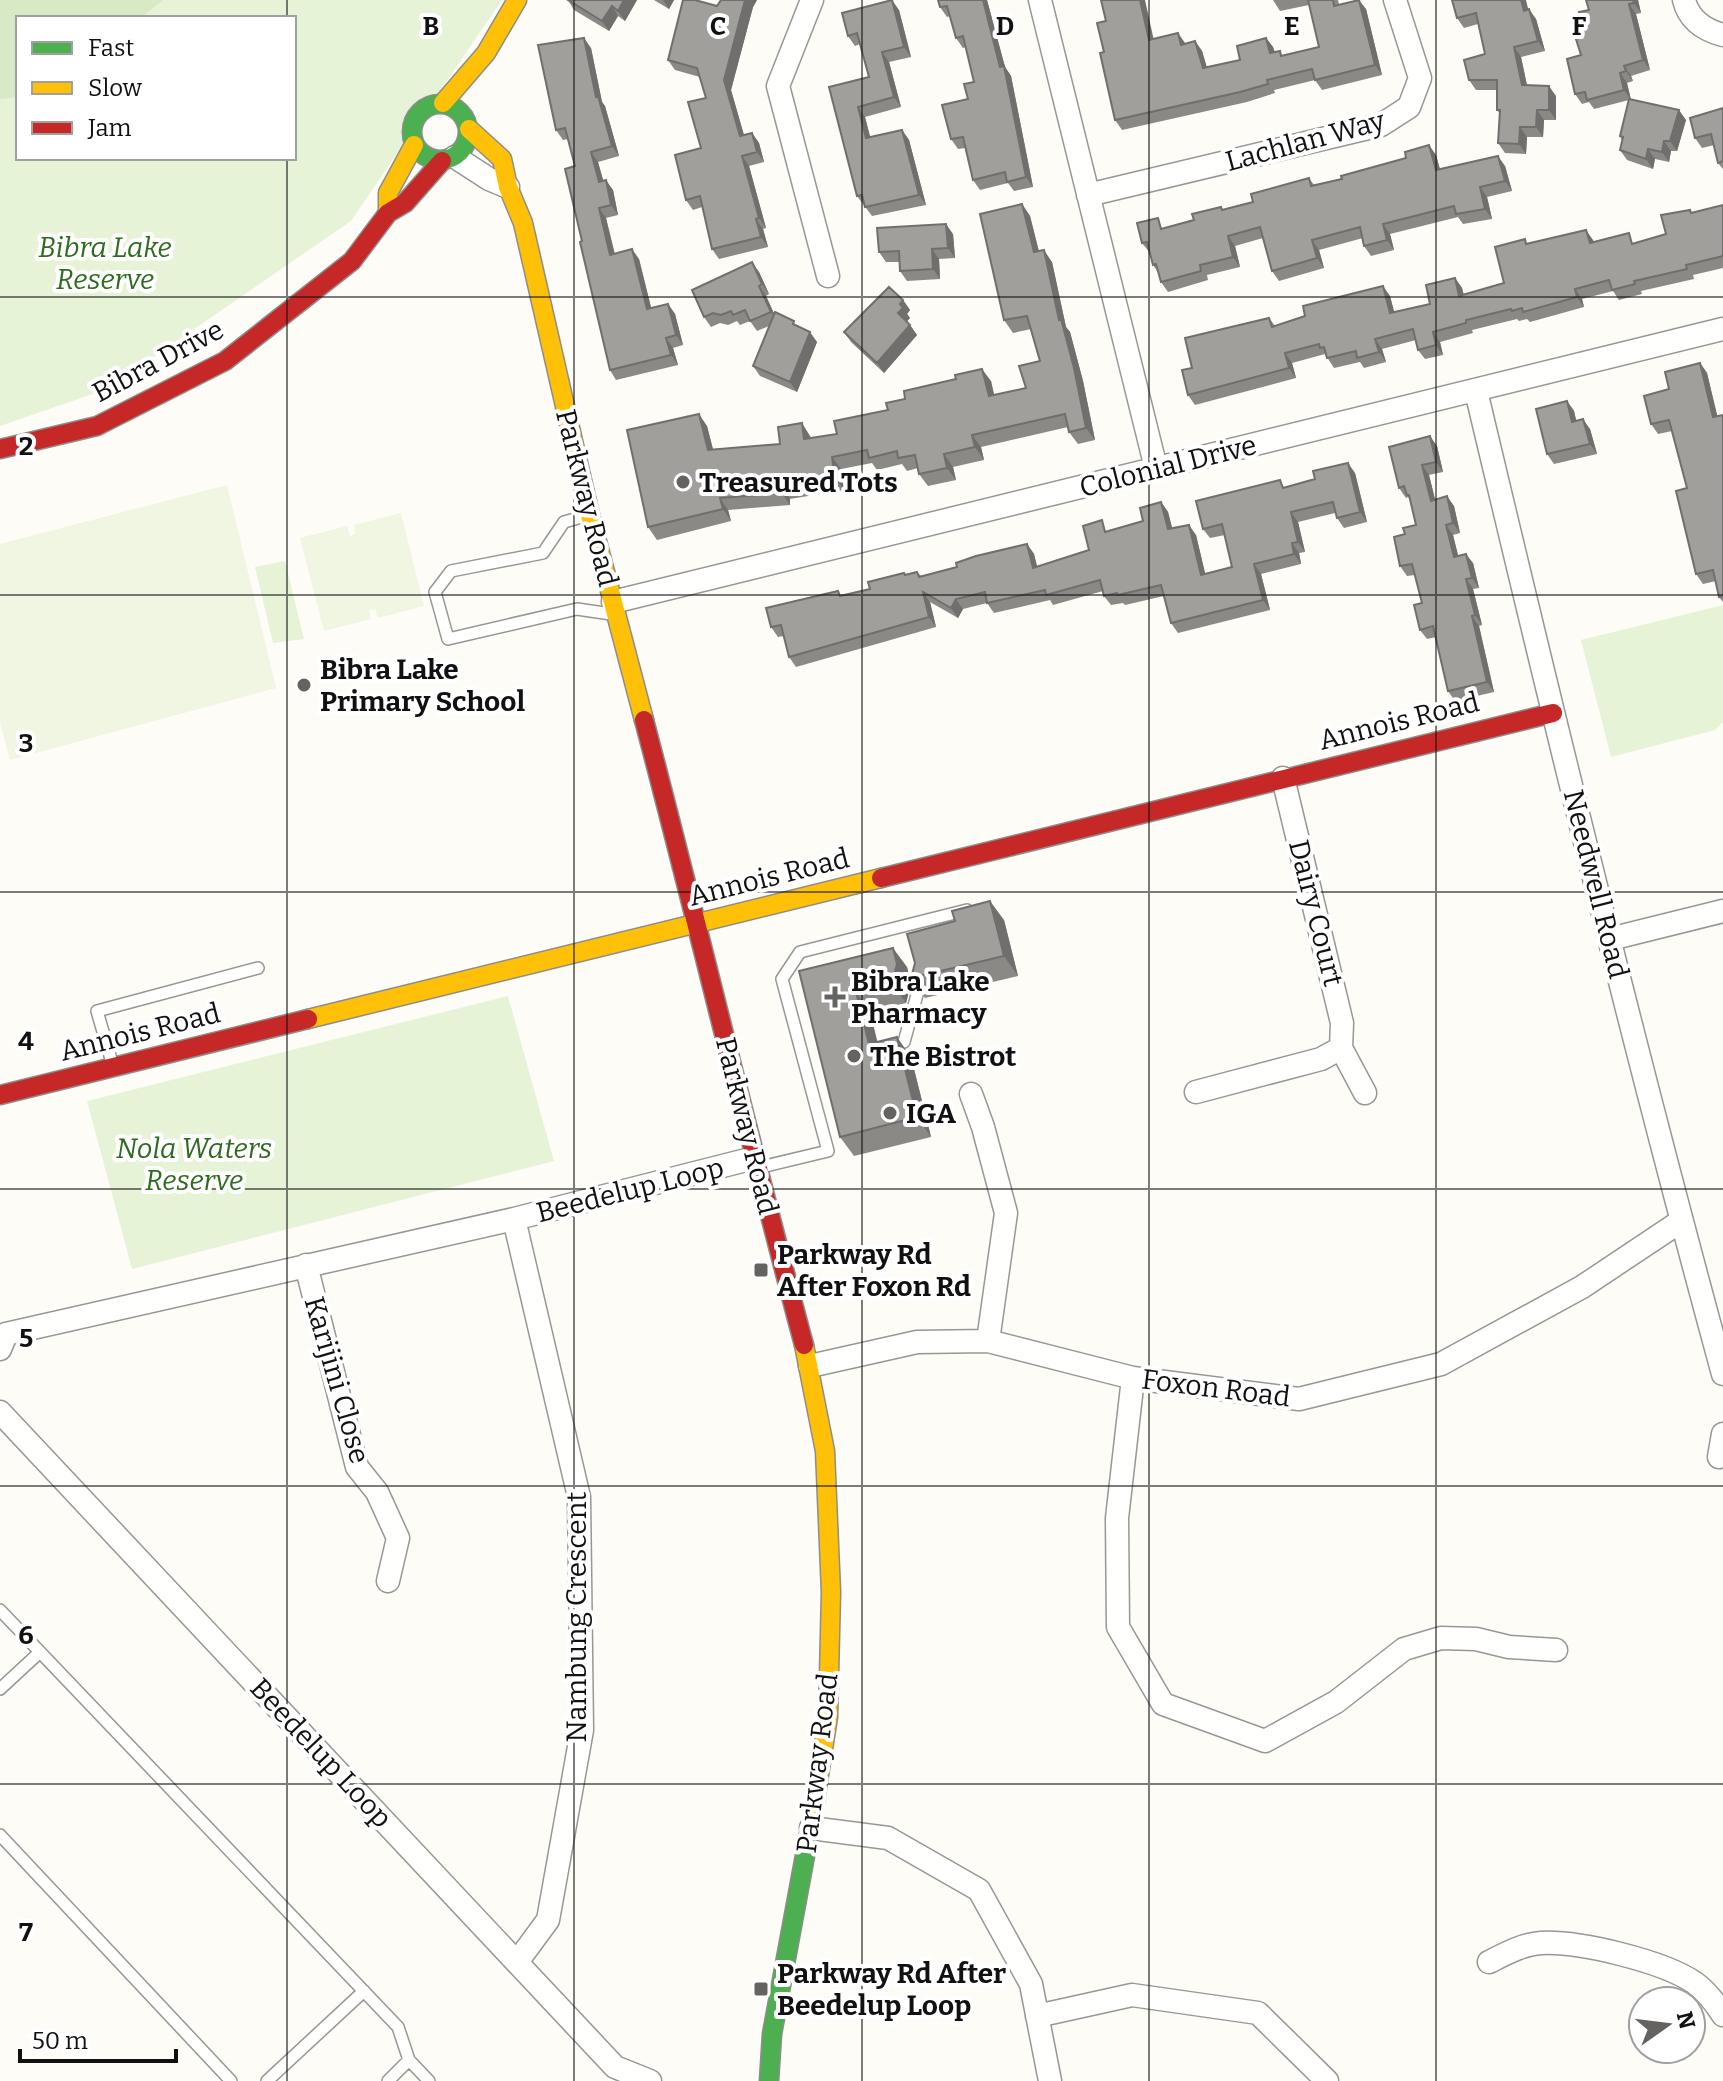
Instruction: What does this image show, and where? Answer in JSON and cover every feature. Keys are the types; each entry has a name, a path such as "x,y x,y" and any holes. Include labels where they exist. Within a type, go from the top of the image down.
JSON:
{"street":[{"path":"443,103 486,53 517,0"},
{"path":"812,0 778,86 828,276"},
{"path":"1040,0 1156,468"},
{"name":"Lachlan Way","path":"1088,195 1381,125 1409,107 1420,78 1395,0"},
{"path":"1684,0 1687,12 1706,31 1723,35"},
{"path":"448,159 466,145 467,122 486,53"},
{"path":"467,122 455,107 443,103 427,106 416,117 411,131 414,145 426,157 448,159 508,187"},
{"name":"Parkway Road","path":"467,122 502,159 508,187 523,223 590,515 698,924 755,1163 810,1366 825,1451 831,1592 828,1717 811,1828 772,2034 769,2081"},
{"name":"Bibra Drive","path":"388,213 388,193 414,145"},
{"name":"Bibra Drive","path":"0,449 97,426 225,361 352,261 388,213 405,203 448,159"},
{"name":"Colonial Drive","path":"614,608 1156,468 1723,329"},
{"name":"Needwell Road","path":"1476,391 1553,713 1681,1221 1723,1374"},
{"name":"Annois Road","path":"0,1095 1553,713"},
{"name":"Dairy Court","path":"1283,778 1342,1023 1341,1048 1365,1093"},
{"path":"1610,939 1723,911"},
{"path":"1196,1092 1321,1059 1341,1048"},
{"path":"971,1094 1006,1213 988,1341"},
{"name":"Beedelup Loop","path":"0,1349 6,1334 755,1163"},
{"name":"Nambung Crescent","path":"514,1219 579,1497 582,1730 548,1920 517,1962"},
{"name":"Foxon Road","path":"810,1366 917,1342 988,1341 1133,1378 1299,1399 1441,1364 1582,1287 1681,1221"},
{"name":"Karijini Close","path":"306,1265 357,1467 377,1492 398,1538 388,1581"},
{"path":"1133,1378 1117,1518 1118,1627 1163,1704 1265,1741 1336,1702 1404,1649 1441,1638 1476,1639 1509,1647 1556,1650"},
{"name":"Beedelup Loop","path":"0,1412 615,2067 650,2081"},
{"path":"1719,1457 1723,1434"},
{"path":"811,1828 888,1838 979,1890 1031,1984 1050,2081"},
{"path":"1489,1962 1509,1951 1538,1943 1576,1944 1679,1974 1697,1984 1723,2015"},
{"path":"1037,2016 1132,1995 1258,2013 1327,2081"}],"lane":[{"path":"590,515 564,522 543,553 451,571 435,592 448,639 577,609 614,608"},
{"path":"755,1163 828,1151 782,979 800,952 981,907"},
{"path":"905,926 909,940"},
{"path":"113,1067 97,1011 258,968"},
{"path":"904,1042 920,984 916,970"},
{"path":"0,1610 398,2027 409,2060 429,2081"},
{"path":"0,1689 40,1652"},
{"path":"0,1835 231,2081"},
{"path":"267,2081 364,1991"},
{"path":"388,2081 409,2060"}],"green space":[{"name":"Bibra Lake Reserve","path":"0,0 502,0 351,221 107,389 0,426"},
{"path":"0,0 163,0 143,16 16,16 16,97 0,99"},
{"path":"227,485 276,688 10,760 0,722 0,544"},
{"path":"401,513 424,606 378,618 375,609 369,610 371,619 324,631 300,538 347,526 350,536 355,534 354,525"},
{"path":"285,561 304,639 273,643 255,567"},
{"path":"1723,605 1723,722 1715,730 1611,757 1581,640"},
{"name":"Nola Waters Reserve","path":"508,996 554,1161 132,1269 87,1101"}],"building":[{"path":"568,0 624,0 618,11 612,6 602,21"},
{"path":"683,0 717,6 721,0 745,0 724,80 740,136 752,133 757,152 742,156 761,237 712,249 700,196 686,200 675,155 701,148 688,102 706,98 697,68 668,60"},
{"path":"892,0 904,47 882,52 894,97 858,107 866,138 902,130 919,195 865,207 862,195 857,196 829,87 869,77 857,33 848,36 842,13"},
{"path":"938,0 983,0 1000,67 1004,66 1026,177 1007,182 1005,172 973,180 963,137 951,139 942,105 968,99 964,84 974,82 963,36 956,38 947,6 940,7"},
{"path":"1101,0 1140,0 1149,40 1178,33 1181,45 1195,41 1203,68 1240,60 1237,46 1266,38 1270,53 1280,51 1281,56 1319,47 1308,0 1333,0 1334,6 1359,0 1375,65 1315,80 1312,69 1267,80 1268,84 1240,92 1115,120 1100,53 1104,52 1097,23 1106,21"},
{"path":"1452,0 1521,0 1524,11 1529,9 1538,41 1514,47 1522,85 1549,86 1549,110 1537,110 1536,127 1520,127 1519,144 1498,143 1500,110 1497,110 1497,80 1469,80 1464,60 1485,54 1476,13 1457,18"},
{"path":"1586,0 1633,0 1634,3 1629,4 1643,60 1624,66 1626,71 1620,73 1624,90 1587,100 1585,92 1575,94 1567,59 1581,55 1576,39 1584,36 1579,12 1589,10"},
{"path":"584,38 596,97 612,146 591,152 599,182 606,180 611,205 599,208 610,255 632,249 647,309 668,304 676,335 666,338 671,355 610,370 565,169 575,166 565,128 556,130 538,45"},
{"path":"1629,99 1679,110 1670,141 1664,141 1662,152 1648,149 1646,159 1620,150 1623,137 1620,136"},
{"path":"1723,108 1723,161 1718,163 1711,134 1695,138 1690,118"},
{"path":"1429,145 1436,170 1498,156 1505,181 1480,187 1485,209 1456,214 1454,206 1383,224 1387,240 1364,246 1360,227 1312,240 1317,258 1272,271 1260,227 1228,236 1233,257 1200,265 1201,271 1161,282 1147,242 1142,243 1137,223 1158,218 1161,229 1194,220 1192,214 1253,202 1251,194 1309,178 1311,186 1342,179 1341,176 1406,158 1405,152"},
{"path":"1022,204 1034,252 1044,250 1086,428 1069,432 1065,414 972,435 975,447 944,454 947,468 919,474 915,455 898,458 897,451 869,458 867,450 832,457 835,478 781,486 782,493 720,498 723,509 648,527 627,430 699,414 708,450 780,444 778,427 802,423 804,439 837,434 834,421 888,410 886,403 905,399 904,391 956,379 955,375 982,369 989,396 1026,388 1019,366 1040,361 1027,316 1004,320 980,214"},
{"path":"1723,205 1723,256 1686,265 1687,269 1634,281 1635,284 1612,290 1609,280 1575,289 1577,297 1523,312 1522,308 1511,309 1466,320 1466,323 1433,332 1436,345 1418,350 1413,329 1375,339 1379,352 1357,358 1356,351 1327,358 1324,347 1320,348 1319,344 1285,353 1289,368 1188,395 1182,370 1192,368 1185,338 1269,318 1272,327 1305,316 1303,306 1383,286 1390,313 1430,304 1426,285 1455,278 1459,296 1504,283 1495,247 1525,239 1526,244 1586,230 1590,243 1629,233 1632,244 1666,234 1661,215 1690,210 1691,213"},
{"path":"946,224 948,248 932,249 933,269 900,271 899,251 879,252 877,228"},
{"path":"752,262 771,312 750,321 745,310 733,315 731,311 704,317 692,290"},
{"path":"889,287 903,300 900,304 903,308 898,313 910,325 877,363 844,332"},
{"path":"775,312 810,332 790,382 753,366"},
{"path":"1700,363 1713,417 1723,415 1723,596 1719,597 1713,570 1696,574 1676,491 1687,488 1669,420 1651,424 1644,396 1669,389 1665,372"},
{"path":"1567,401 1572,422 1583,419 1590,444 1547,454 1536,409"},
{"path":"1430,436 1436,462 1422,465 1431,501 1447,496 1453,523 1446,525 1454,557 1466,554 1472,578 1466,579 1475,615 1472,616 1487,682 1448,691 1433,626 1420,630 1414,605 1422,603 1412,564 1400,566 1394,537 1405,534 1403,528 1416,525 1409,495 1404,486 1399,488 1389,447"},
{"path":"1348,463 1360,512 1337,518 1333,502 1291,512 1298,542 1292,543 1294,554 1254,564 1263,600 1171,623 1161,585 1104,596 1100,580 1046,595 1045,590 987,603 985,592 956,599 951,608 923,592 929,617 789,657 781,625 771,627 766,608 838,591 840,596 870,589 868,582 904,573 917,572 919,577 957,567 956,563 976,556 1027,544 1033,568 1089,550 1083,526 1102,520 1105,532 1143,521 1140,508 1161,502 1168,529 1189,525 1201,575 1232,567 1222,524 1203,529 1196,501 1280,480 1283,488 1315,479 1313,471"},
{"path":"990,901 1004,956 911,978 915,963 907,934 955,921 952,911"},
{"path":"893,948 897,964 892,983 856,992 869,1044 897,1037 917,1117 840,1137 799,971"}],"traffic: fast":[{"path":"440,104 460,112 468,132 460,152 440,160 420,152 412,132 420,112 440,104"},
{"path":"769,2081 772,2034 814,1807"}],"traffic: slow":[{"path":"443,103 486,53 517,0"},
{"path":"469,129 502,159 508,187 523,223 590,515 644,720"},
{"path":"388,213 388,193 414,145"},
{"path":"308,1019 881,878"},
{"path":"804,1345 825,1451 831,1592 828,1717 814,1807"}],"traffic: jam":[{"path":"0,449 97,426 225,361 352,261 388,213 405,203 442,161"},
{"path":"881,878 1553,713"},
{"path":"644,720 804,1345"},
{"path":"0,1095 308,1019"}],"place":[{"name":"Treasured Tots","path":"683,482"},
{"name":"Bibra Lake Primary School","path":"304,685"},
{"name":"Bibra Lake Pharmacy","path":"835,997"},
{"name":"The Bistrot","path":"854,1056"},
{"name":"IGA","path":"890,1113"},
{"name":"Parkway Rd After Foxon Rd","path":"761,1270"},
{"name":"Parkway Rd After Beedelup Loop","path":"761,1989"}]}
